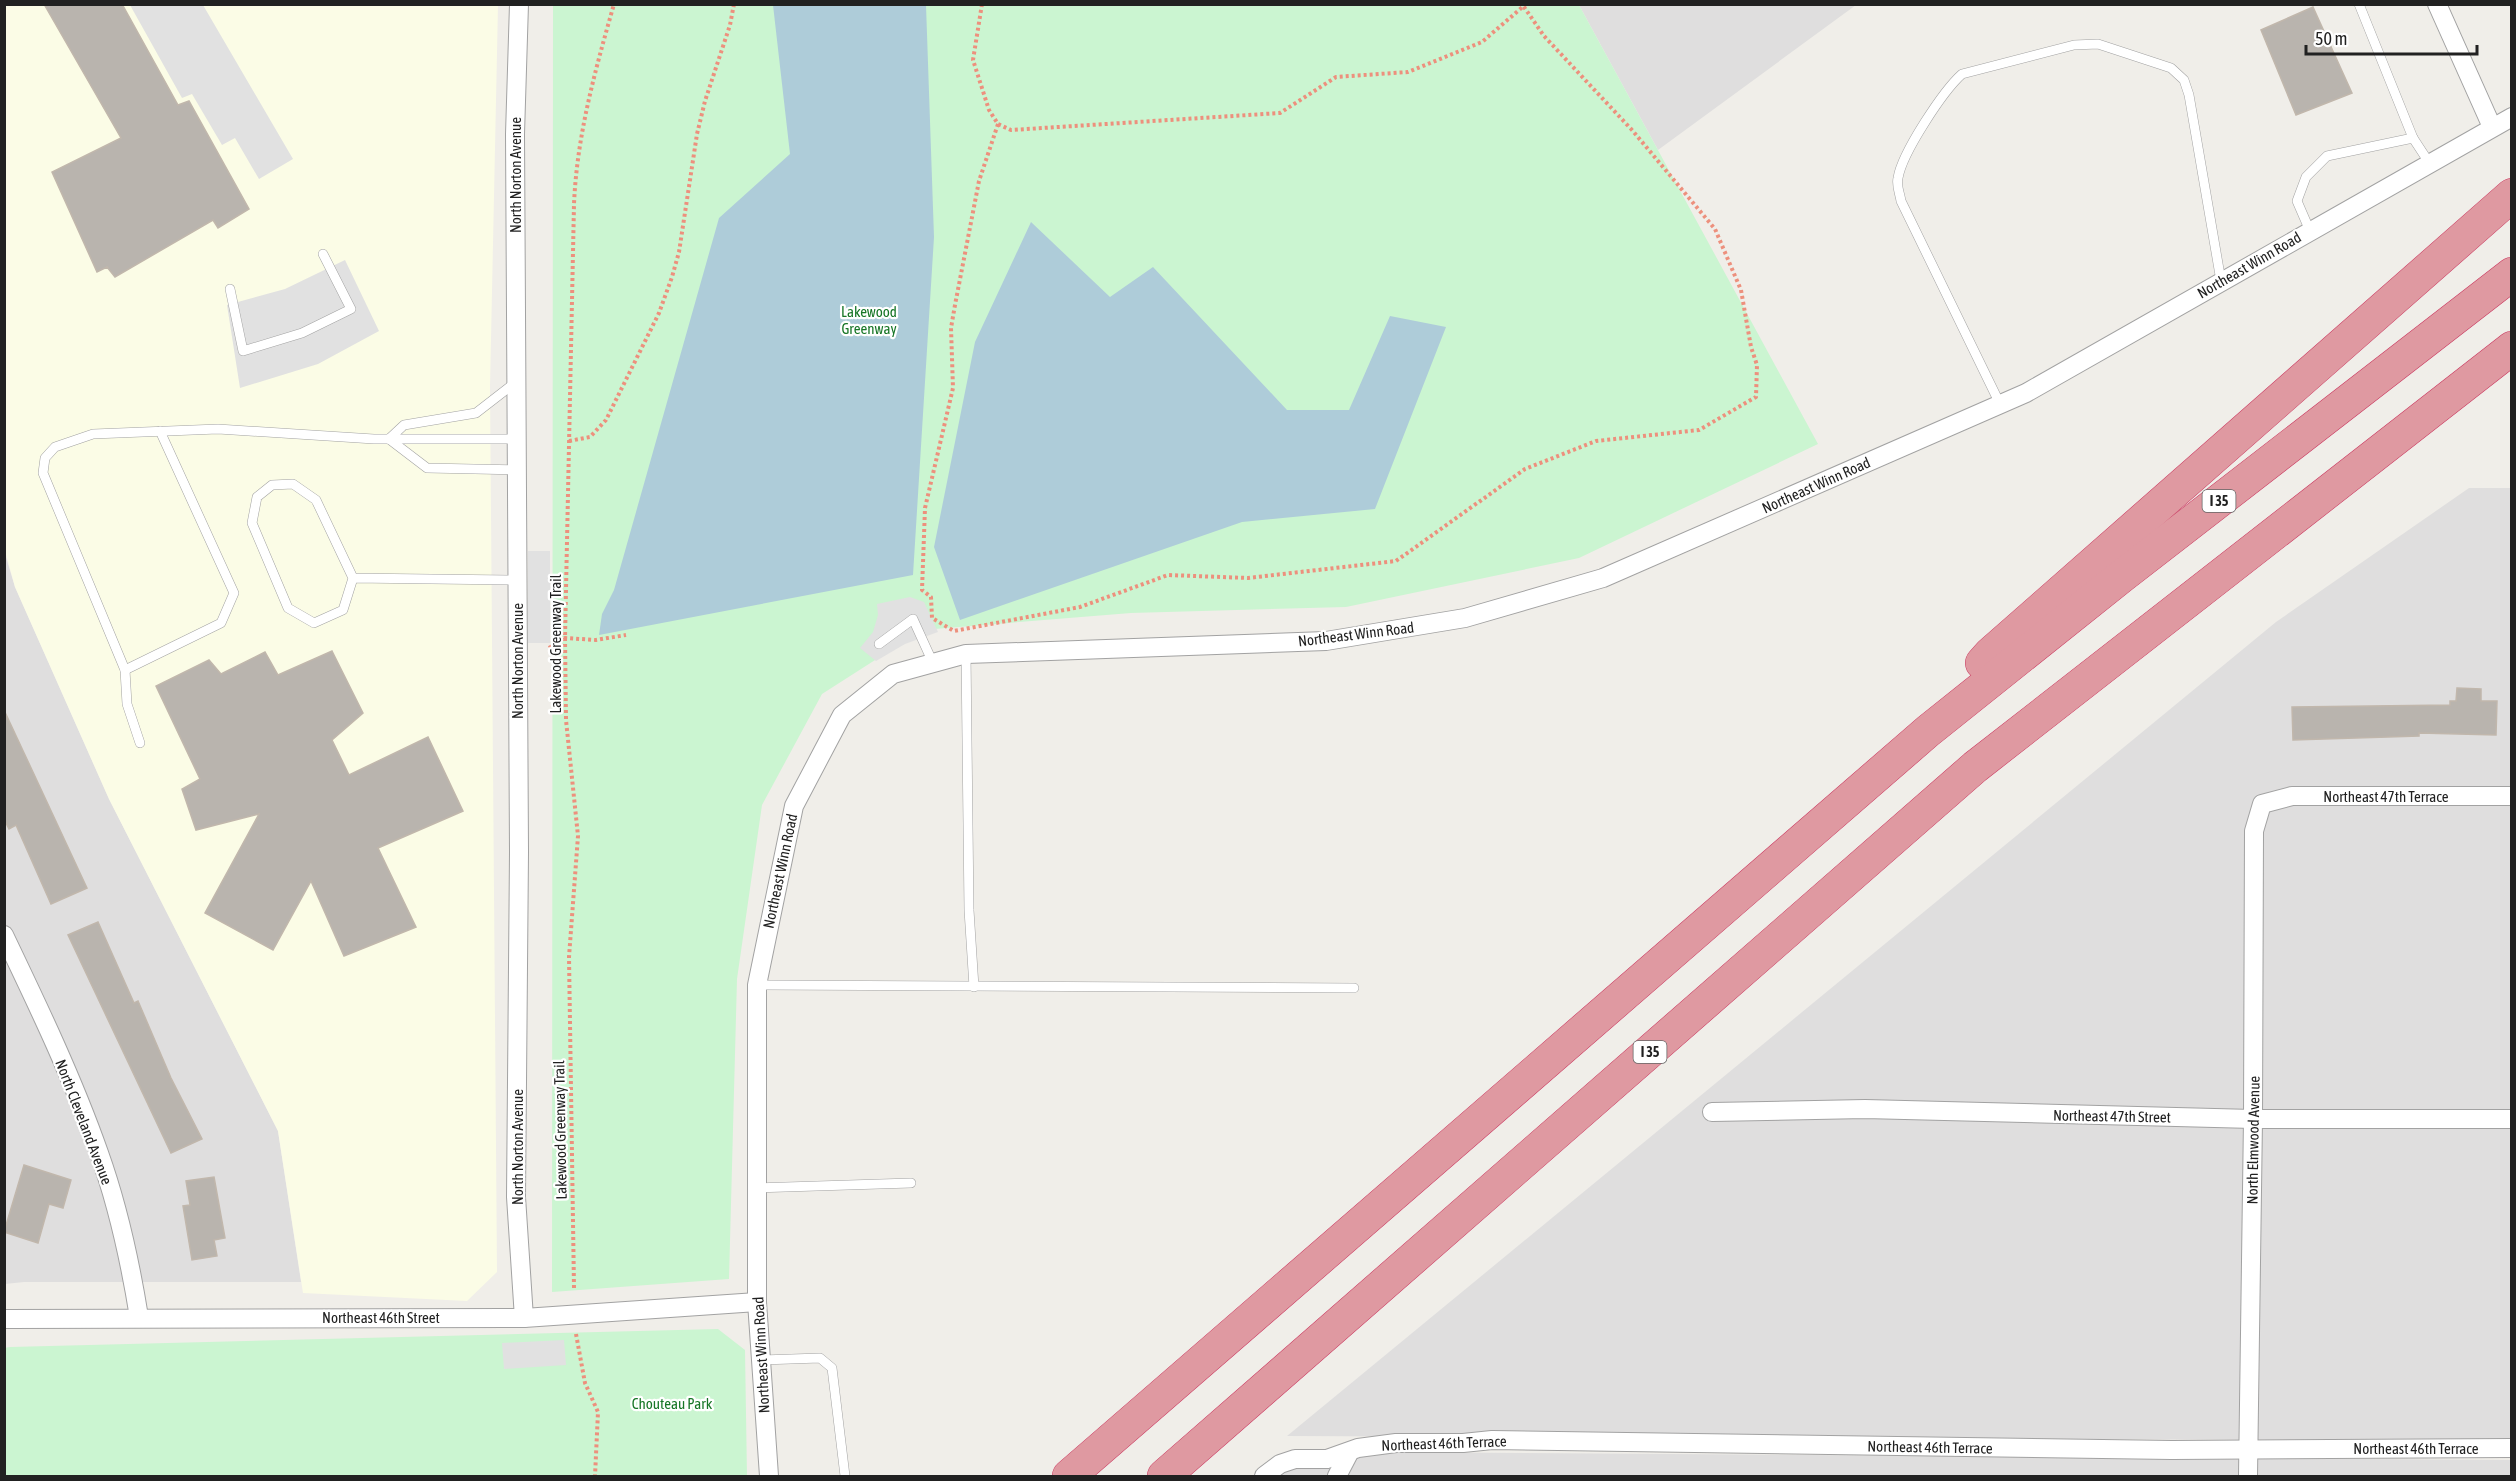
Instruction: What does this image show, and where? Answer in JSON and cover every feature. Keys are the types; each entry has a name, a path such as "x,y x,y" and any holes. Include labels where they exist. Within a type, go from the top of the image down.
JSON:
{"highway":[{"path":"1928,731 1990,654 2511,195"},
{"name":"I 35","path":"1070,1476 1928,731 2131,569 2511,274"},
{"name":"I 35","path":"1164,1476 1975,767 2374,458 2511,348"},
{"path":"2374,458 2511,373"}],"street":[{"name":"North Norton Avenue","path":"519,4 514,134 519,852 516,1197 524,1318"},
{"path":"2437,4 2492,127"},
{"name":"Northeast Winn Road","path":"769,1476 757,1302 757,985 794,806 842,715 893,674 966,654 1326,641 1465,618 1604,578 2026,393 2511,117"},
{"name":"Northeast 47th Terrace","path":"2262,804 2292,796 2511,796"},
{"name":"North Elmwood Avenue","path":"2248,1476 2254,831 2262,804"},
{"name":"North Cleveland Avenue","path":"6,942 99,1152 116,1206 139,1317"},
{"name":"Northeast 47th Street","path":"1712,1112 1865,1109 2253,1119 2511,1119"},
{"name":"Northeast 46th Street","path":"4,1319 524,1318 757,1302"},
{"name":"Northeast 46th Terrace","path":"1264,1476 1280,1464 1295,1459 1327,1459 1358,1448 1396,1443 1463,1443 1492,1440 2248,1450 2511,1448"},
{"path":"1337,1476 1349,1453"}],"lane":[{"path":"2359,4 2413,138 2430,164"},
{"path":"2000,404 1901,201 1897,181 1902,161 1950,85 1962,74 2074,45 2098,44 2171,68 2184,80 2189,95 2221,281"},
{"path":"2310,231 2297,201 2306,177 2327,156 2413,138"},
{"path":"230,289 243,351 302,333 351,309 323,254"},
{"path":"389,439 404,425 477,413 516,382"},
{"path":"140,743 127,704 125,670 44,473 45,458 55,447 93,434 218,429 389,439 516,439"},
{"path":"125,670 221,623 234,593 160,431"},
{"path":"389,439 427,468 516,470"},
{"path":"293,484 316,500 353,578 343,610 314,623 288,608 252,523 256,497 272,485 293,484"},
{"path":"353,578 517,580"},
{"path":"879,644 913,619 933,663"},
{"path":"966,654 969,910 974,987"},
{"path":"757,985 1354,988"},
{"path":"756,1188 911,1183"},
{"path":"760,1360 820,1358 830,1364 845,1476"}],"path":[{"name":"Lakewood Greenway Trail","path":"574,1288 569,957 578,836 566,720 565,638 576,168 589,91 614,4"},
{"path":"569,441 590,437 606,420 659,313 679,252 699,123 730,26 734,4"},
{"path":"982,4 973,60 989,110 998,124 1011,130 1280,113 1336,77 1408,72 1482,42 1524,5 1544,36 1632,130 1715,229 1741,290 1751,347 1757,365 1755,397 1699,430 1596,441 1525,469 1396,561 1248,578 1168,575 1080,607 954,631 932,618 931,597 922,590 925,507 953,388 951,328 955,305 979,181 998,124"},
{"path":"549,648 565,638 596,640 626,635"},
{"path":"575,1329 585,1383 598,1412 595,1476"}],"shaded area":[{"path":"5,5 498,5 490,387 497,1272 467,1301 303,1293 278,1131 109,799 15,587 5,551"},
{"path":"130,5 203,5 293,159 259,179 235,138 222,145 192,94 182,98"},
{"path":"1579,5 1856,5 1658,150"},
{"path":"345,260 379,331 318,364 240,388 227,305 285,289"},
{"path":"2469,488 2511,488 2511,1441 1287,1436 2276,622"},
{"path":"4,551 15,587 109,799 278,1131 301,1282 24,1282 5,1284"},
{"path":"528,551 550,551 550,643 528,643"},
{"path":"910,597 924,602 938,632 905,644 876,661 860,648 873,632 878,615 877,604"},
{"path":"564,1340 566,1365 504,1369 502,1343"},
{"path":"1384,1452 2512,1460 2511,1476 1278,1476 1285,1470 1307,1465"}],"green space":[{"name":"Lakewood Greenway","path":"553,5 1579,5 1818,444 1579,558 1346,607 1131,613 922,630 822,694 762,805 737,979 729,1279 552,1292"},
{"name":"Chouteau Park","path":"718,1329 745,1350 747,1476 5,1476 4,1348"}],"water":[{"path":"773,5 926,5 934,237 913,575 599,635 602,614 614,590 719,218 790,154"},
{"path":"1031,222 1110,297 1153,267 1287,410 1349,410 1390,316 1446,327 1375,509 1242,522 960,620 934,547 975,342"}],"building":[{"path":"44,4 122,4 178,105 189,101 249,209 218,228 213,220 115,277 107,267 97,272 52,172 121,138"},
{"path":"2313,7 2352,93 2296,115 2261,30"},
{"path":"332,651 363,713 332,740 349,775 428,737 463,811 378,848 416,927 344,956 311,881 273,950 205,913 259,814 196,830 182,789 200,779 156,686 209,660 221,674 265,652 278,675"},
{"path":"2457,688 2481,689 2481,701 2497,701 2496,735 2419,733 2419,736 2293,740 2292,707 2450,705 2450,701 2456,701"},
{"path":"4,710 87,888 51,904 16,825 9,829 4,819"},
{"path":"98,922 134,1003 138,1001 171,1078 202,1139 171,1153 68,935"},
{"path":"24,1165 71,1180 63,1208 49,1204 38,1243 4,1232"},
{"path":"214,1177 225,1238 214,1240 217,1256 192,1260 183,1206 190,1205 186,1181"}]}
